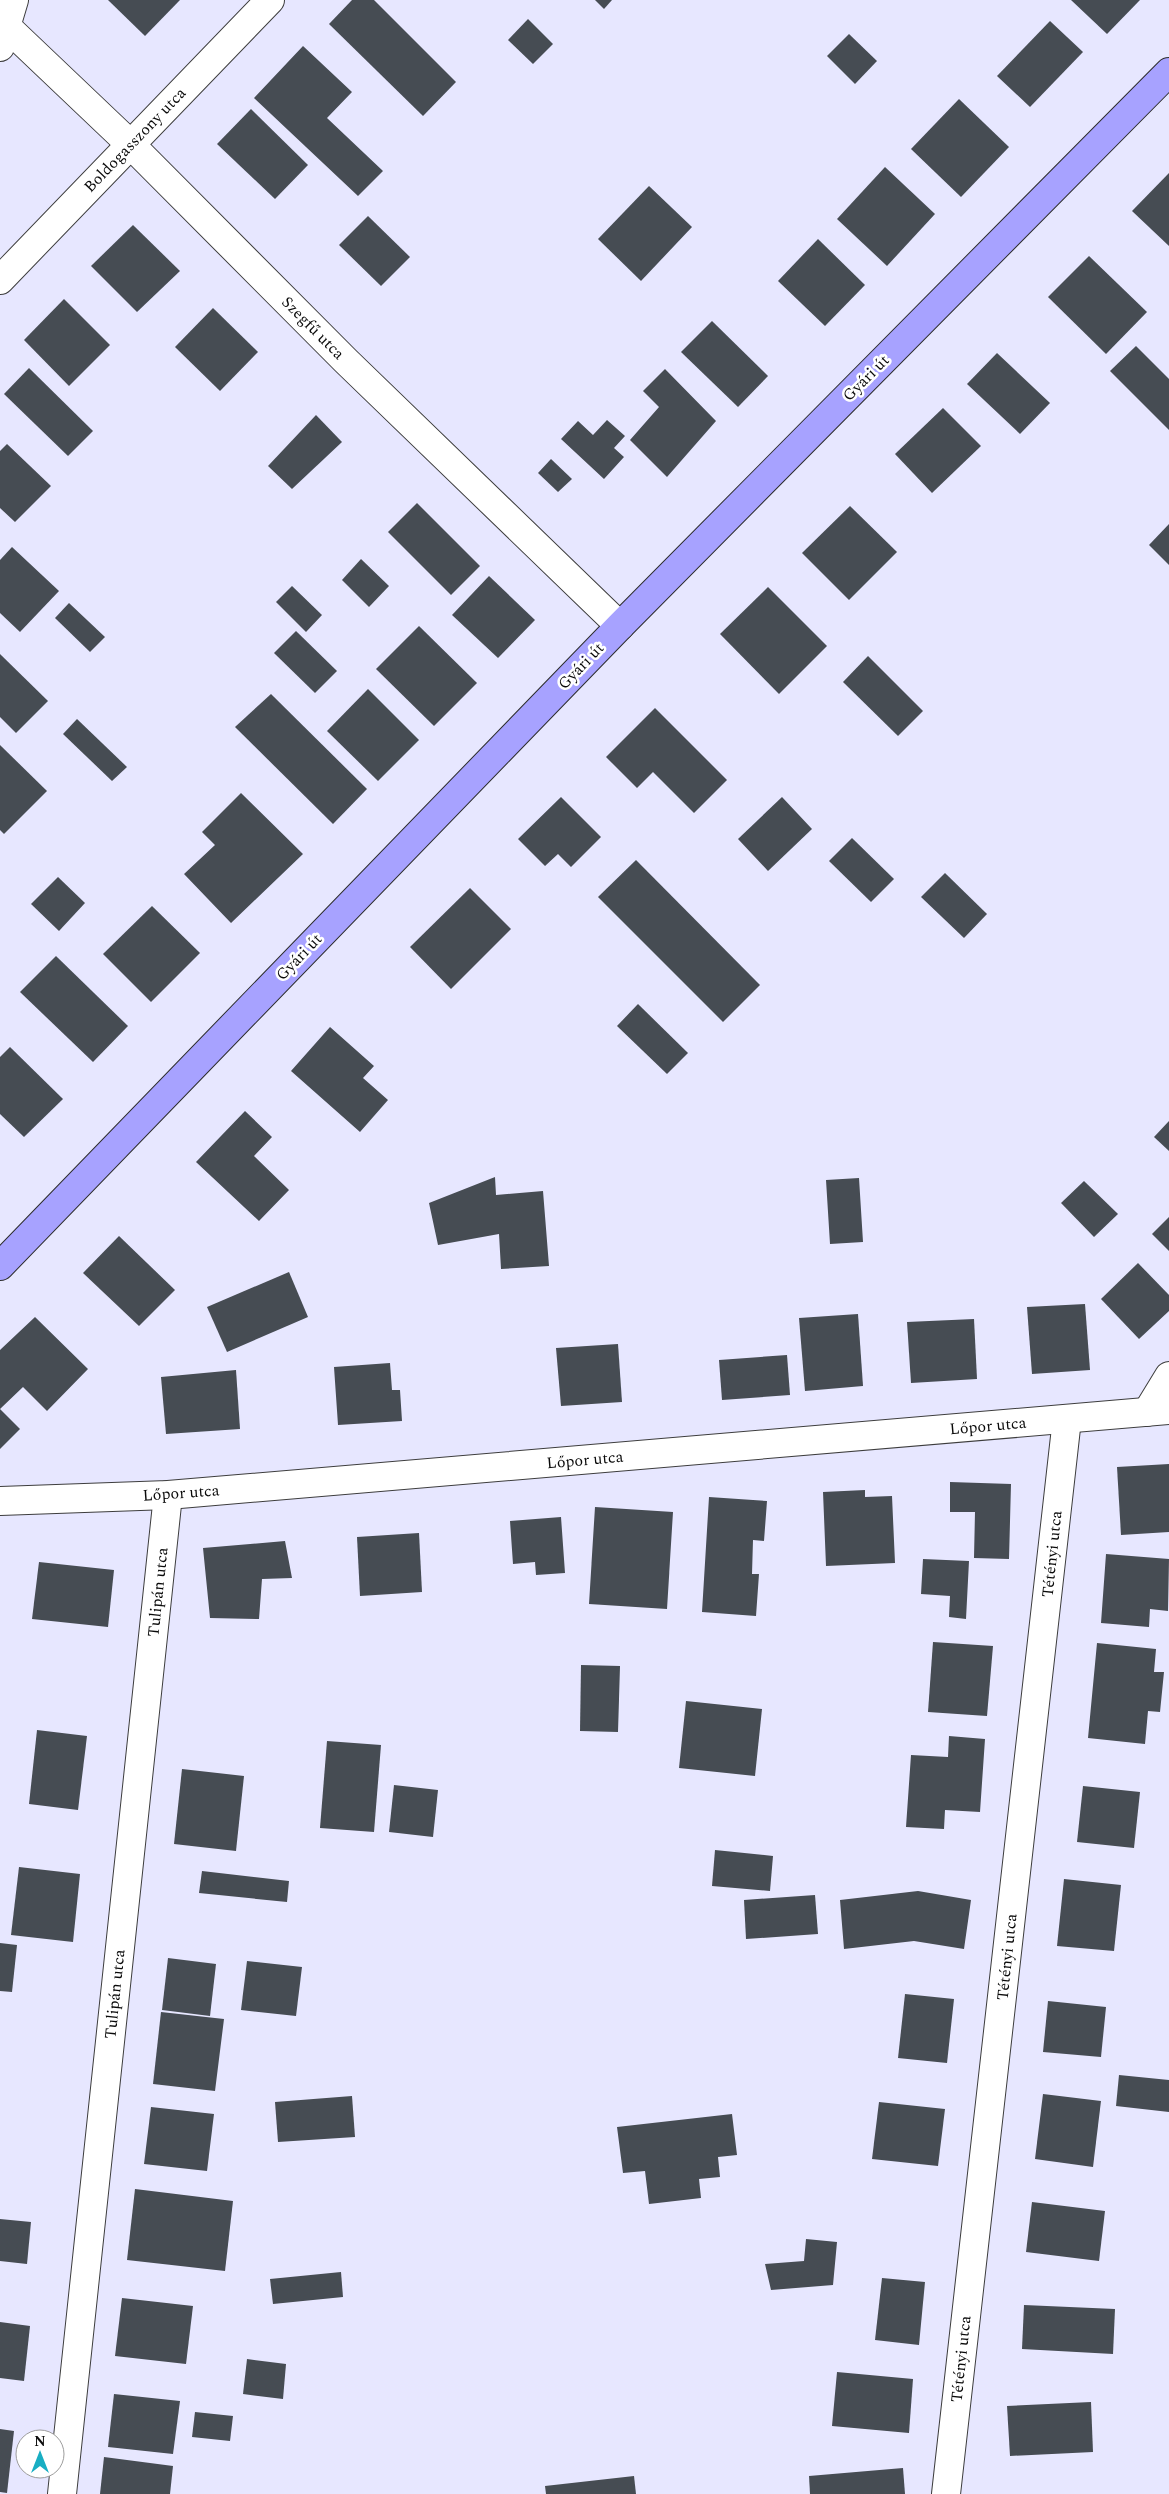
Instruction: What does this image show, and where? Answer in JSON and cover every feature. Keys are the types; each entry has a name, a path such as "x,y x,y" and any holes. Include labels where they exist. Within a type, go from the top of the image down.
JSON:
{"street":[{"path":"4,37 14,0"},
{"name":"Boldogasszony utca","path":"0,280 270,0"},
{"name":"Szegfű utca","path":"4,37 130,144 346,361 620,626"},
{"name":"Gyári út","path":"0,1266 620,626 1169,72"},
{"path":"1158,1411 1169,1376"},
{"name":"Lőpor utca","path":"0,1501 168,1495 1158,1411"},
{"name":"Tétényi utca","path":"946,2494 1067,1419"},
{"name":"Tulipán utca","path":"62,2494 168,1495"}],"building":[{"path":"108,0 180,0 145,36"},
{"path":"352,0 374,0 456,82 423,116 329,24"},
{"path":"595,0 612,0 604,9"},
{"path":"1071,0 1140,0 1107,34"},
{"path":"528,19 553,44 533,64 508,40"},
{"path":"1050,21 1083,52 1030,107 997,76"},
{"path":"849,34 877,61 855,84 827,56"},
{"path":"303,46 352,92 327,118 383,171 358,196 254,98"},
{"path":"959,99 1009,147 961,197 911,149"},
{"path":"251,109 308,165 275,199 217,144"},
{"path":"885,167 935,214 887,266 837,219"},
{"path":"1169,173 1169,246 1132,211"},
{"path":"649,186 692,227 641,281 598,239"},
{"path":"368,216 410,257 381,286 339,245"},
{"path":"133,225 180,271 137,312 91,266"},
{"path":"818,239 865,285 825,326 778,281"},
{"path":"1089,256 1147,312 1106,354 1048,297"},
{"path":"64,299 110,345 69,386 24,340"},
{"path":"213,308 258,352 220,391 175,347"},
{"path":"712,321 768,376 738,407 681,352"},
{"path":"1136,346 1169,379 1169,430 1110,371"},
{"path":"997,353 1050,403 1020,434 967,384"},
{"path":"29,368 93,431 68,456 4,394"},
{"path":"665,369 716,421 667,477 630,440 659,407 643,391"},
{"path":"943,408 981,446 932,493 895,454"},
{"path":"316,415 342,442 292,489 268,466"},
{"path":"607,420 625,436 614,448 624,457 604,479 561,439 578,421 593,435"},
{"path":"7,444 51,486 15,522 0,508 0,451"},
{"path":"551,459 572,479 558,492 538,473"},
{"path":"417,503 480,566 451,595 388,532"},
{"path":"850,506 897,552 849,600 802,553"},
{"path":"1169,524 1169,565 1149,545"},
{"path":"12,547 59,591 20,632 0,613 0,560"},
{"path":"361,559 389,586 369,607 342,580"},
{"path":"489,576 535,620 498,658 452,615"},
{"path":"292,586 322,615 306,632 276,602"},
{"path":"768,587 827,646 779,694 720,634"},
{"path":"69,603 105,637 90,652 55,618"},
{"path":"419,626 477,683 434,726 376,669"},
{"path":"296,631 337,671 315,693 274,653"},
{"path":"0,654 48,701 16,733 0,717"},
{"path":"868,656 923,711 898,736 843,682"},
{"path":"368,689 419,740 378,781 327,731"},
{"path":"271,694 367,789 333,824 235,727"},
{"path":"655,708 727,780 694,813 653,772 637,788 606,757"},
{"path":"77,719 127,767 112,781 63,734"},
{"path":"0,745 47,791 4,834 0,830"},
{"path":"241,793 303,854 231,923 184,874 215,845 202,832"},
{"path":"561,797 601,837 571,867 558,854 545,866 518,839"},
{"path":"782,797 812,829 768,871 738,839"},
{"path":"852,838 894,879 871,902 829,861"},
{"path":"636,860 760,985 723,1022 598,897"},
{"path":"945,873 987,914 964,938 921,897"},
{"path":"58,877 85,903 59,931 31,904"},
{"path":"470,888 511,929 451,989 410,947"},
{"path":"152,906 200,953 151,1002 103,954"},
{"path":"56,956 128,1026 93,1062 20,992"},
{"path":"638,1004 688,1053 667,1074 617,1026"},
{"path":"330,1027 374,1066 363,1078 388,1100 360,1132 291,1071"},
{"path":"10,1047 63,1099 24,1137 0,1114 0,1057"},
{"path":"245,1111 272,1137 254,1156 289,1190 259,1221 196,1162"},
{"path":"1169,1121 1169,1151 1154,1137"},
{"path":"495,1177 496,1195 543,1191 549,1266 501,1269 499,1234 438,1245 429,1203"},
{"path":"859,1178 863,1242 830,1244 826,1180"},
{"path":"1084,1181 1118,1214 1094,1237 1061,1203"},
{"path":"1169,1217 1169,1251 1152,1234"},
{"path":"119,1236 175,1290 139,1326 83,1273"},
{"path":"1138,1263 1169,1295 1169,1311 1139,1339 1101,1299"},
{"path":"289,1272 308,1317 227,1352 207,1307"},
{"path":"1085,1304 1090,1370 1032,1374 1027,1307"},
{"path":"858,1314 863,1386 805,1391 799,1318"},
{"path":"35,1317 88,1369 47,1411 23,1387 0,1409 0,1350"},
{"path":"974,1319 977,1379 911,1383 907,1322"},
{"path":"618,1344 622,1402 561,1406 556,1348"},
{"path":"787,1355 790,1395 722,1400 719,1360"},
{"path":"390,1363 392,1390 400,1390 402,1421 338,1425 334,1367"},
{"path":"236,1370 240,1429 166,1434 161,1377"},
{"path":"0,1409 20,1429 0,1449"},
{"path":"1169,1464 1169,1532 1121,1535 1117,1467"},
{"path":"950,1482 1011,1484 1009,1559 974,1558 975,1512 950,1512"},
{"path":"865,1490 865,1497 892,1496 895,1563 826,1566 823,1492"},
{"path":"709,1497 767,1501 764,1541 753,1540 752,1574 759,1574 756,1616 702,1612"},
{"path":"595,1507 673,1512 667,1609 589,1604"},
{"path":"561,1517 565,1573 536,1575 535,1562 513,1564 510,1521"},
{"path":"419,1533 422,1592 360,1596 357,1537"},
{"path":"285,1541 292,1578 262,1579 259,1619 210,1618 203,1548"},
{"path":"1106,1554 1169,1559 1168,1611 1150,1609 1149,1627 1101,1623"},
{"path":"923,1559 969,1561 966,1619 949,1617 950,1596 921,1594"},
{"path":"39,1562 114,1570 108,1627 32,1619"},
{"path":"933,1642 993,1646 987,1716 928,1712"},
{"path":"1097,1643 1156,1649 1154,1672 1164,1672 1160,1712 1148,1711 1145,1744 1088,1738"},
{"path":"581,1665 620,1666 618,1732 580,1731"},
{"path":"686,1701 762,1709 755,1776 679,1768"},
{"path":"37,1730 87,1736 78,1810 29,1804"},
{"path":"949,1736 985,1739 980,1812 945,1810 944,1829 906,1827 911,1755 948,1757"},
{"path":"327,1741 381,1745 374,1832 320,1828"},
{"path":"182,1769 244,1776 236,1851 174,1844"},
{"path":"394,1785 438,1790 433,1837 389,1832"},
{"path":"1083,1786 1140,1792 1134,1848 1077,1842"},
{"path":"715,1850 773,1856 770,1891 712,1886"},
{"path":"19,1867 80,1874 73,1942 11,1935"},
{"path":"202,1871 289,1881 287,1902 199,1893"},
{"path":"1064,1879 1121,1885 1114,1951 1057,1946"},
{"path":"918,1891 971,1900 964,1949 914,1941 844,1949 840,1900"},
{"path":"815,1895 818,1934 746,1939 744,1900"},
{"path":"0,1943 17,1945 12,1992 0,1991"},
{"path":"168,1958 216,1964 210,2016 162,2010"},
{"path":"247,1961 302,1967 296,2016 241,2010"},
{"path":"905,1994 954,1999 947,2063 898,2058"},
{"path":"1048,2001 1106,2007 1101,2057 1043,2052"},
{"path":"161,2012 224,2019 215,2091 153,2084"},
{"path":"1119,2075 1169,2080 1169,2112 1116,2106"},
{"path":"1043,2094 1101,2101 1093,2167 1035,2159"},
{"path":"352,2096 355,2137 278,2142 275,2102"},
{"path":"879,2102 945,2109 938,2166 872,2159"},
{"path":"151,2107 214,2114 207,2171 144,2164"},
{"path":"732,2114 737,2155 718,2157 720,2177 699,2179 701,2198 649,2204 645,2171 623,2173 617,2127"},
{"path":"135,2189 233,2201 225,2271 127,2260"},
{"path":"1032,2202 1105,2211 1099,2261 1026,2252"},
{"path":"0,2219 31,2222 27,2264 0,2261"},
{"path":"806,2239 837,2242 833,2285 771,2290 765,2264 804,2261"},
{"path":"341,2272 343,2297 273,2304 270,2279"},
{"path":"882,2278 925,2282 919,2345 875,2340"},
{"path":"122,2298 193,2306 186,2364 115,2356"},
{"path":"1024,2305 1115,2309 1113,2354 1022,2349"},
{"path":"0,2322 30,2326 24,2381 0,2378"},
{"path":"247,2359 286,2364 283,2399 243,2394"},
{"path":"837,2372 913,2379 909,2433 832,2426"},
{"path":"114,2394 180,2401 173,2454 108,2447"},
{"path":"1091,2402 1093,2452 1010,2456 1007,2406"},
{"path":"195,2412 233,2416 230,2441 192,2437"},
{"path":"0,2429 14,2431 7,2493 0,2492"},
{"path":"104,2457 173,2466 170,2494 100,2494"},
{"path":"903,2468 905,2494 810,2494 809,2476"},
{"path":"634,2476 636,2494 546,2494 545,2486"}]}
